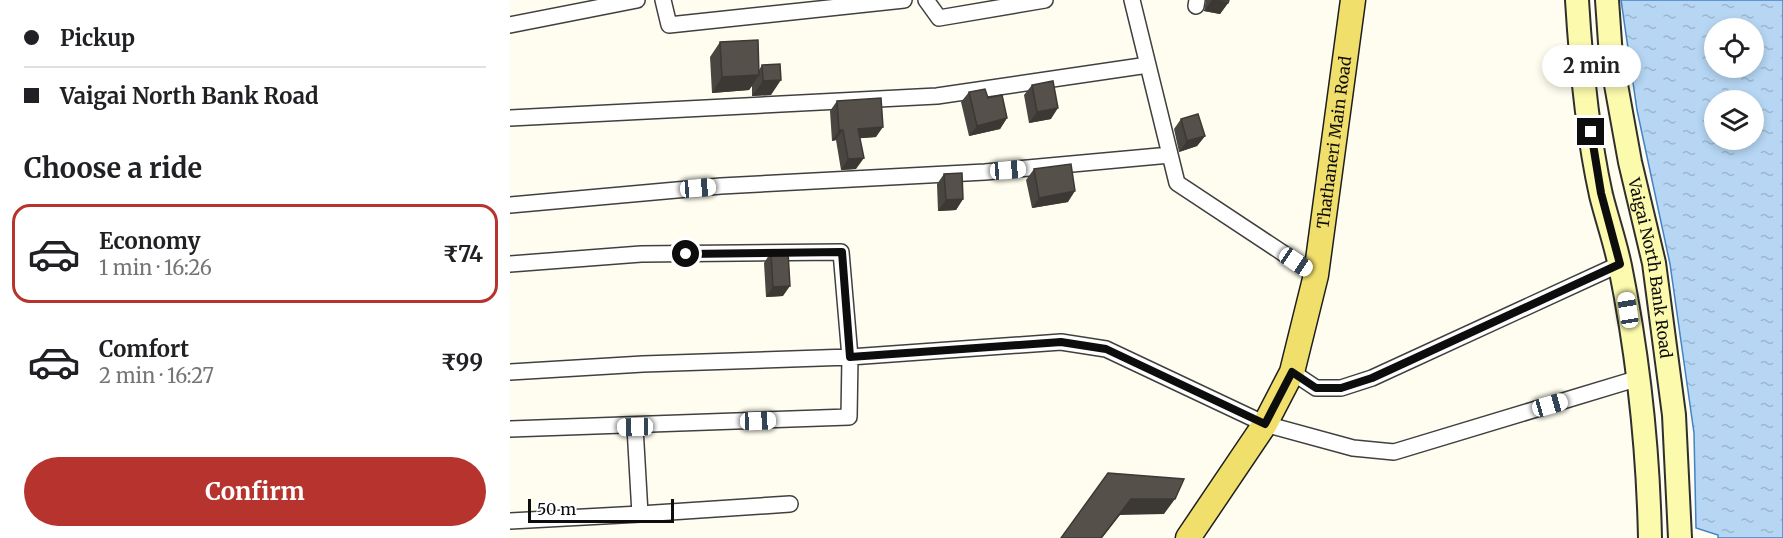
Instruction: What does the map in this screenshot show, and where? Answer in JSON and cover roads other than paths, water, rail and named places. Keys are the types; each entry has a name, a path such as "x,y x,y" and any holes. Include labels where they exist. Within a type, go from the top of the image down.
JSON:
{"main road":[{"name":"Thathaneri Main Road","path":"1195,536 1265,424 1292,372 1316,275 1353,0"},
{"name":"Vaigai North Bank Road","path":"1577,0 1584,90 1601,193 1620,264 1639,378 1649,486 1650,538"},
{"name":"Vaigai North Bank Road","path":"1606,0 1611,57 1625,138 1654,263 1674,415 1680,538"}],"street":[{"path":"510,25 637,0"},
{"path":"663,0 669,25 904,0"},
{"path":"926,0 939,18 1045,0"},
{"path":"1132,0 1177,183 1316,275"},
{"path":"510,118 937,96 1148,65"},
{"path":"510,205 721,186 985,172 1170,155"},
{"path":"510,264 641,254 842,252 850,357 849,417 635,427 510,429"},
{"path":"1292,372 1316,388 1341,388 1372,378 1620,264"},
{"path":"510,372 643,364 850,357 1061,342 1106,349 1265,424 1353,448 1394,452 1639,378"},
{"path":"635,427 640,514"},
{"path":"510,521 790,504"}],"water":[{"path":"1621,0 1783,0 1783,538 1718,538 1718,535 1696,528 1694,433 1670,264 1637,110"}]}
